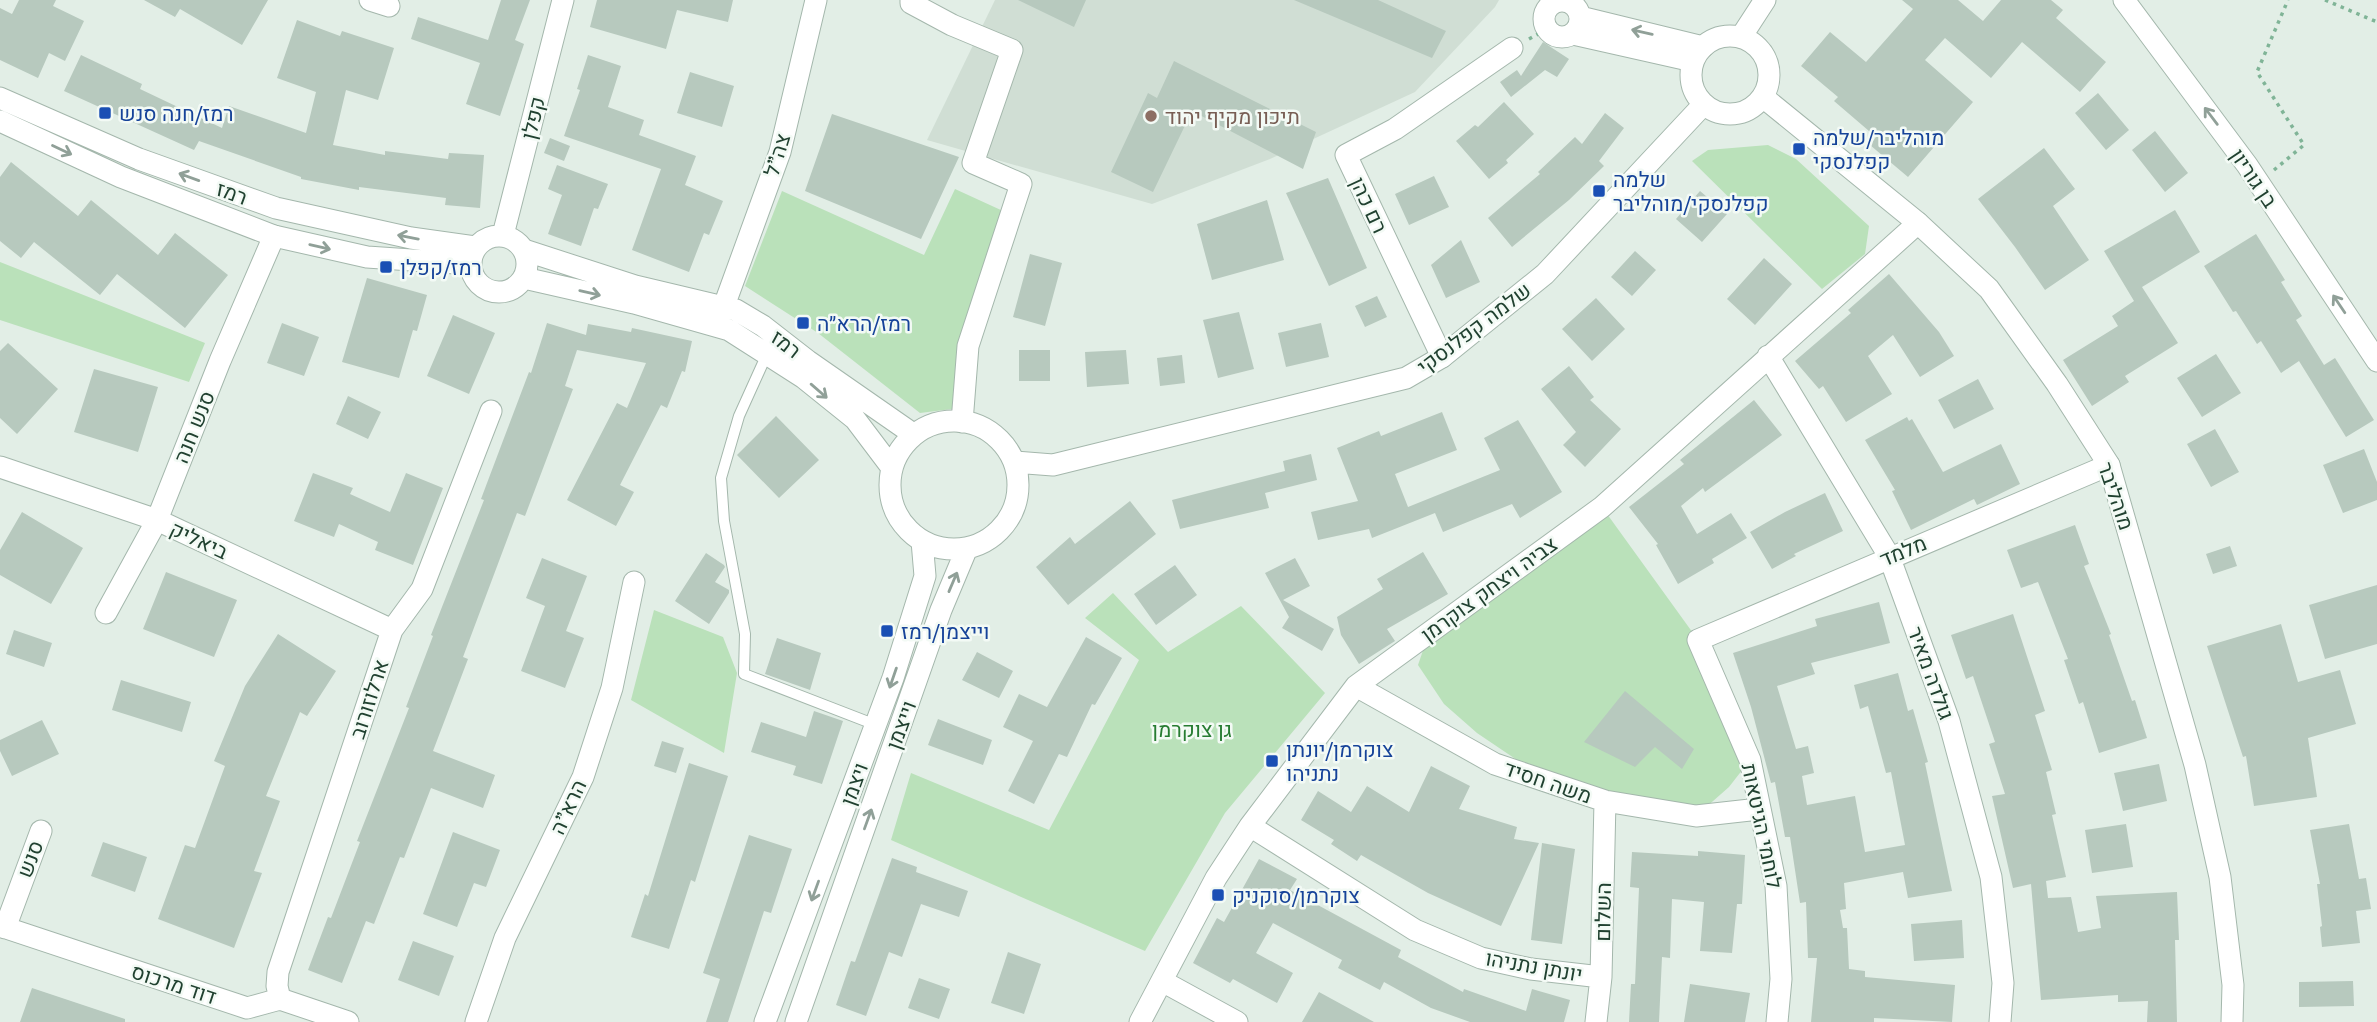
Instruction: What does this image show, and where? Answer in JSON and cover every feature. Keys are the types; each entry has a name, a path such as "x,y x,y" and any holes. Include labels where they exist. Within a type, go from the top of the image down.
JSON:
{"street":[{"name":"קפלן","path":"503,235 563,0"},
{"name":"צה\"ל","path":"724,306 780,152 816,0"},
{"path":"911,0 911,3 952,25 1012,50 973,163 1021,184 968,346 962,422"},
{"path":"1741,37 1765,0"},
{"name":"בן גוריון","path":"2124,0 2258,183 2377,361"},
{"path":"1558,1 1564,1 1575,6 1576,26 1562,37 1556,36 1546,29 1545,12 1558,1"},
{"path":"1576,26 1698,54"},
{"path":"1741,37 1761,51 1767,62 1768,86 1763,97 1742,113 1715,111 1704,104 1692,84 1698,54 1714,39 1741,37"},
{"name":"רם כהן","path":"1442,357 1346,155 1395,129 1512,48"},
{"name":"מוהליבר","path":"1763,97 1918,223 1989,289 2109,465 2195,765 2220,877 2233,985 2232,1022"},
{"name":"רמז","path":"0,98 139,159 275,208 411,238 473,255"},
{"name":"שלמה קפלנסקי","path":"1053,465 1406,378 1442,357 1545,274 1704,104"},
{"name":"רמז","path":"0,121 121,177 274,236 367,257 473,255"},
{"name":"צביה ויצחק צוקרמן","path":"1140,1022 1216,877 1250,825 1356,687 1602,508 1918,223"},
{"path":"503,235 511,238 524,250 527,269 524,278 510,290 492,291 476,281 473,255 487,237 503,235"},
{"name":"סנש חנה","path":"106,613 157,520 220,361 274,236"},
{"name":"רמז","path":"524,250 635,286 736,310 763,326 808,361 913,434"},
{"name":"רמז","path":"524,278 634,303 729,330 804,378 855,419 892,468"},
{"name":"גולדה מאיר","path":"1768,356 1889,556 1949,721 1991,877 2003,983 2000,1022"},
{"name":"ארלוזורוב","path":"280,999 278,972 392,630 422,589 491,411"},
{"path":"962,422 986,429 998,438 1014,462 1018,489 1014,507 1006,523 994,535 981,544 967,548 940,548 922,541 907,529 897,515 890,496 890,477 902,446 913,434 935,423 962,422"},
{"path":"1014,462 1053,465"},
{"path":"1018,489 1053,465"},
{"name":"מלמד","path":"1698,640 1889,556 2109,465"},
{"name":"ביאליק","path":"0,467 157,520 392,630"},
{"name":"ויצמן","path":"765,1022 876,725 925,576 922,541"},
{"name":"וייצמן","path":"796,1022 941,610 967,548"},
{"name":"הרא\"ה","path":"476,1022 505,938 583,777 612,688 634,582"},
{"name":"לוחמי הגיטאות","path":"1698,640 1750,760 1776,886 1782,979 1777,1022"},
{"name":"משה חסיד","path":"1356,687 1495,764 1605,801 1696,816 1759,809"},
{"name":"השלום","path":"1596,1022 1601,977 1605,801"},
{"name":"יונתן נתניהו","path":"1250,825 1415,930 1481,958 1531,969 1601,977"},
{"name":"סנש","path":"2,927 41,831"},
{"name":"דוד מרכוס","path":"2,927 247,1008 280,999"},
{"path":"1162,981 1237,1022"},
{"path":"280,999 348,1022"}],"lane":[{"path":"767,354 739,415 721,478 724,521 745,634 744,674 876,725"}],"path":[{"path":"2258,183 2304,145 2257,72 2287,0"},
{"path":"2325,0 2377,22"}],"shaded area":[{"name":"תיכון מקיף יהוד","path":"995,0 1499,0 1415,92 1270,159 1152,204 927,140"}],"green space":[{"path":"1768,145 1796,159 1869,226 1865,254 1822,289 1692,161 1708,150"},
{"path":"955,189 1003,211 960,341 952,409 920,413 818,333 745,286 782,191 924,255"},
{"path":"0,262 205,343 189,382 0,320"},
{"path":"1602,507 1698,640 1750,760 1729,787 1696,816 1551,783 1477,733 1444,704 1418,665 1429,633"},
{"name":"גן צוקרמן","path":"1113,593 1168,652 1241,606 1325,693 1225,813 1145,951 891,840 911,773 1049,830 1139,660 1085,618"},
{"path":"654,610 723,637 737,673 724,753 631,700"}],"building":[{"path":"19,0 56,0 53,6 84,21 65,61 49,53 38,78 0,60 0,8 12,14"},
{"path":"144,0 268,0 242,45 180,9 175,17"},
{"path":"501,0 530,0 515,40 524,44 500,116 466,104 480,63 411,39 418,17 488,40"},
{"path":"597,0 733,0 728,22 677,10 666,49 590,27"},
{"path":"1018,0 1086,0 1074,27"},
{"path":"1294,0 1378,0 1446,31 1432,58"},
{"path":"1902,0 1958,0 1983,21 2001,0 2051,0 2063,10 2056,18 2106,62 2080,92 2022,42 1991,78 1945,38 1925,60 1973,102 1908,177 1870,145 1876,137 1834,101 1838,97 1801,66 1830,32 1866,62 1913,9"},
{"path":"297,20 340,36 342,31 394,48 378,100 346,90 333,145 385,155 385,151 448,159 449,153 484,155 480,208 445,205 446,198 359,187 359,190 301,179 199,141 194,150 64,91 81,55 142,84 140,89 222,128 229,106 306,133 316,92 277,78"},
{"path":"1543,42 1569,59 1557,77 1545,70 1511,97 1500,82 1517,70 1521,76"},
{"path":"588,55 621,66 608,107 644,120 639,135 696,156 685,185 723,201 709,235 704,233 689,272 632,250 661,169 564,136 580,90 577,89"},
{"path":"1174,61 1316,132 1303,169 1192,111 1153,192 1111,172 1148,93 1157,98"},
{"path":"690,72 734,86 722,127 677,113"},
{"path":"2098,93 2129,130 2106,150 2075,113"},
{"path":"1504,102 1534,134 1506,160 1508,163 1489,179 1456,141 1475,125 1478,127"},
{"path":"1605,113 1624,128 1599,161 1604,166 1569,200 1512,247 1488,218 1540,174 1538,172 1575,137 1582,144"},
{"path":"832,114 959,157 921,239 805,191"},
{"path":"2155,131 2188,173 2165,192 2132,150"},
{"path":"550,138 570,146 564,161 544,153"},
{"path":"2044,148 2075,189 2053,206 2089,260 2045,290 1978,199"},
{"path":"11,162 78,216 91,200 158,255 175,233 228,275 185,328 117,274 100,295 34,242 21,258 0,241 0,177"},
{"path":"557,165 608,184 598,209 594,208 581,246 548,234 562,195 548,189"},
{"path":"1434,176 1449,207 1409,225 1395,194"},
{"path":"1328,178 1367,268 1329,286 1286,193"},
{"path":"1700,191 1727,214 1702,242 1676,219"},
{"path":"1267,200 1284,260 1212,280 1197,224"},
{"path":"2175,210 2200,252 2142,287 2178,343 2125,376 2129,382 2092,406 2063,360 2118,326 2112,316 2134,301 2104,251"},
{"path":"2256,234 2285,280 2281,282 2302,316 2296,320 2324,365 2335,358 2374,420 2346,437 2299,361 2281,373 2261,341 2257,344 2236,311 2233,312 2204,266"},
{"path":"1461,240 1480,282 1446,298 1431,265"},
{"path":"1635,251 1656,270 1632,296 1611,277"},
{"path":"1030,254 1062,263 1045,326 1013,317"},
{"path":"1764,258 1792,284 1755,325 1727,299"},
{"path":"1889,274 1939,332 1954,356 1920,377 1893,335 1868,356 1892,394 1846,422 1823,386 1819,389 1795,361 1851,313 1848,310"},
{"path":"367,278 427,295 399,378 342,362"},
{"path":"1377,296 1387,317 1365,327 1355,306"},
{"path":"1596,298 1625,329 1592,361 1562,329"},
{"path":"1239,312 1254,369 1218,378 1203,320"},
{"path":"453,315 495,333 469,394 427,376"},
{"path":"282,323 319,337 304,376 267,363"},
{"path":"547,323 586,335 588,324 631,332 632,328 692,341 685,372 682,371 667,408 661,405 620,485 634,492 616,526 567,500 617,403 627,408 646,363 577,350 565,386 573,389 525,516 517,513 463,657 468,659 433,751 495,775 483,808 431,788 404,858 400,857 374,924 366,921 342,983 308,970 360,842 357,841 409,708 406,707 433,636 431,635 484,500 481,499 529,372 531,373"},
{"path":"1321,323 1329,357 1286,367 1278,333"},
{"path":"8,343 58,389 17,434 0,418 0,351"},
{"path":"1019,350 1050,350 1050,381 1019,381"},
{"path":"1126,350 1129,384 1087,387 1085,352"},
{"path":"2216,354 2241,393 2202,417 2177,378"},
{"path":"1182,355 1185,383 1160,386 1157,358"},
{"path":"1569,366 1594,397 1590,400 1621,429 1585,467 1563,445 1576,432 1541,389"},
{"path":"94,369 158,387 138,452 74,432"},
{"path":"1978,379 1994,409 1954,429 1938,400"},
{"path":"348,396 381,412 368,439 336,424"},
{"path":"1754,400 1782,435 1705,492 1703,488 1681,506 1697,534 1731,513 1747,538 1712,559 1714,563 1678,584 1656,545 1658,544 1629,507 1684,464 1680,460"},
{"path":"1442,412 1457,450 1395,474 1408,507 1500,470 1484,438 1518,420 1562,492 1520,518 1512,504 1443,532 1435,513 1372,538 1369,529 1318,540 1311,512 1358,501 1337,448 1379,431 1381,436"},
{"path":"776,416 819,460 779,498 737,455"},
{"path":"1907,417 1909,421 1912,419 1943,472 2001,444 2020,484 1977,505 1974,499 1911,530 1892,491 1895,490 1865,440"},
{"path":"2215,429 2239,472 2211,487 2187,444"},
{"path":"2364,449 2377,482 2377,500 2343,513 2323,465"},
{"path":"1311,454 1317,480 1265,493 1269,508 1180,529 1172,500 1285,471 1283,461"},
{"path":"313,473 353,488 350,494 390,512 406,473 443,488 413,565 375,550 378,542 339,524 334,537 294,521"},
{"path":"1825,493 1843,531 1794,554 1796,556 1772,569 1750,532"},
{"path":"1130,501 1156,534 1068,605 1036,567 1070,537 1075,544"},
{"path":"22,512 83,548 51,604 0,575 0,550"},
{"path":"2075,525 2089,564 2084,566 2147,738 2099,753 2083,702 2079,704 2064,660 2068,659 2038,582 2021,588 2007,550"},
{"path":"2230,546 2237,566 2213,574 2206,554"},
{"path":"1423,552 1448,594 1387,629 1395,641 1359,664 1341,635 1337,617 1383,589 1377,579"},
{"path":"706,553 724,565 715,582 729,590 709,624 675,601"},
{"path":"542,558 587,576 566,631 584,638 565,688 521,671 545,606 526,598"},
{"path":"1295,558 1310,586 1283,600 1334,629 1322,651 1282,628 1289,617 1265,573"},
{"path":"1175,565 1197,595 1156,625 1134,594"},
{"path":"166,572 237,600 214,657 143,629"},
{"path":"2377,585 2377,644 2325,659 2309,605"},
{"path":"1879,602 1890,643 1811,663 1815,674 1777,686 1796,749 1808,746 1814,773 1802,776 1807,805 1855,796 1865,852 1905,845 1891,772 1886,773 1868,706 1860,709 1854,685 1898,673 1908,711 1913,709 1928,762 1925,763 1952,891 1908,898 1903,872 1844,883 1846,909 1840,910 1843,928 1847,928 1849,969 1865,971 1865,977 1955,985 1952,1022 1874,1018 1874,1022 1811,1022 1817,958 1808,958 1806,902 1800,903 1790,837 1785,837 1775,782 1771,783 1751,707 1733,653 1817,626 1815,619"},
{"path":"2013,614 2045,711 2035,715 2052,770 2046,772 2056,814 2052,815 2066,877 2046,881 2048,898 2071,897 2078,932 2101,928 2096,896 2177,892 2177,1022 2147,1022 2148,1001 2118,1002 2118,995 2041,1000 2031,884 2013,888 1992,796 2005,794 1989,744 1995,742 1973,676 1966,679 1951,635"},
{"path":"2281,624 2298,682 2340,670 2356,724 2308,738 2317,797 2254,806 2246,756 2243,757 2207,646"},
{"path":"14,630 52,643 44,667 6,654"},
{"path":"278,634 336,671 307,716 300,712 266,796 280,801 254,871 262,873 234,948 158,919 185,845 195,848 225,766 214,761 245,686"},
{"path":"1086,637 1122,658 1095,705 1092,704 1067,757 1059,754 1034,804 1008,791 1033,741 1003,727 1019,694 1047,707"},
{"path":"777,638 821,653 810,690 765,674"},
{"path":"977,652 1013,671 999,698 962,680"},
{"path":"121,680 191,702 182,732 112,710"},
{"path":"1625,691 1694,749 1682,769 1655,747 1635,767 1584,742"},
{"path":"814,711 843,721 822,784 793,775 796,766 751,752 761,722 806,737"},
{"path":"938,719 992,740 983,765 928,745"},
{"path":"42,720 59,754 12,776 0,751 0,740"},
{"path":"662,741 684,748 676,773 654,766"},
{"path":"689,763 728,776 695,882 691,880 669,949 631,937 645,894 648,896"},
{"path":"2159,764 2167,801 2123,811 2114,773"},
{"path":"1431,766 1470,786 1459,809 1517,827 1514,839 1539,843 1501,926 1428,893 1361,855 1357,861 1331,844 1334,840 1301,820 1318,791 1351,812 1367,786 1409,812"},
{"path":"2126,824 2133,867 2092,873 2085,830"},
{"path":"2349,824 2359,879 2366,878 2371,909 2356,911 2360,943 2322,947 2317,884 2320,884 2310,830"},
{"path":"453,832 500,850 486,887 474,883 457,927 423,914"},
{"path":"749,835 792,849 771,913 764,911 728,1022 706,1022 720,979 703,973"},
{"path":"103,842 147,857 135,892 91,876"},
{"path":"1542,843 1575,849 1562,944 1531,940"},
{"path":"1698,851 1745,855 1742,904 1737,904 1732,953 1700,951 1704,902 1672,899 1670,958 1662,957 1659,1022 1629,1022 1631,984 1635,984 1639,888 1630,887 1632,852 1698,856"},
{"path":"892,858 917,867 916,872 968,891 959,917 921,904 902,957 889,952 866,1016 836,1005 851,961 855,962"},
{"path":"1259,859 1297,879 1290,890 1401,950 1398,957 1463,992 1464,989 1526,1011 1532,989 1570,1000 1564,1022 1470,1022 1431,1008 1384,982 1380,990 1338,968 1342,960 1273,923 1256,953 1293,973 1277,1003 1233,979 1230,983 1193,963 1217,918 1224,922"},
{"path":"1962,920 1964,958 1914,961 1911,924"},
{"path":"413,941 454,956 439,996 398,980"},
{"path":"1008,952 1041,964 1024,1014 991,1003"},
{"path":"919,978 950,989 939,1019 908,1008"},
{"path":"2353,981 2354,1006 2299,1007 2299,982"},
{"path":"1690,984 1750,993 1745,1022 1684,1022"},
{"path":"32,988 125,1019 125,1022 20,1022"},
{"path":"1319,992 1374,1022 1302,1022"}],"place":[{"name":"רמז/חנה סנש","path":"105,113"},
{"name":"תיכון מקיף יהוד","path":"1151,116"},
{"name":"מוהליבר/שלמה קפלנסקי","path":"1799,149"},
{"name":"שלמה קפלנסקי/מוהליבר","path":"1599,191"},
{"name":"רמז/קפלן","path":"386,267"},
{"name":"רמז/הרא״ה","path":"803,323"},
{"name":"וייצמן/רמז","path":"887,631"},
{"name":"צוקרמן/יונתן נתניהו","path":"1272,761"},
{"name":"צוקרמן/סוקניק","path":"1218,895"}]}
